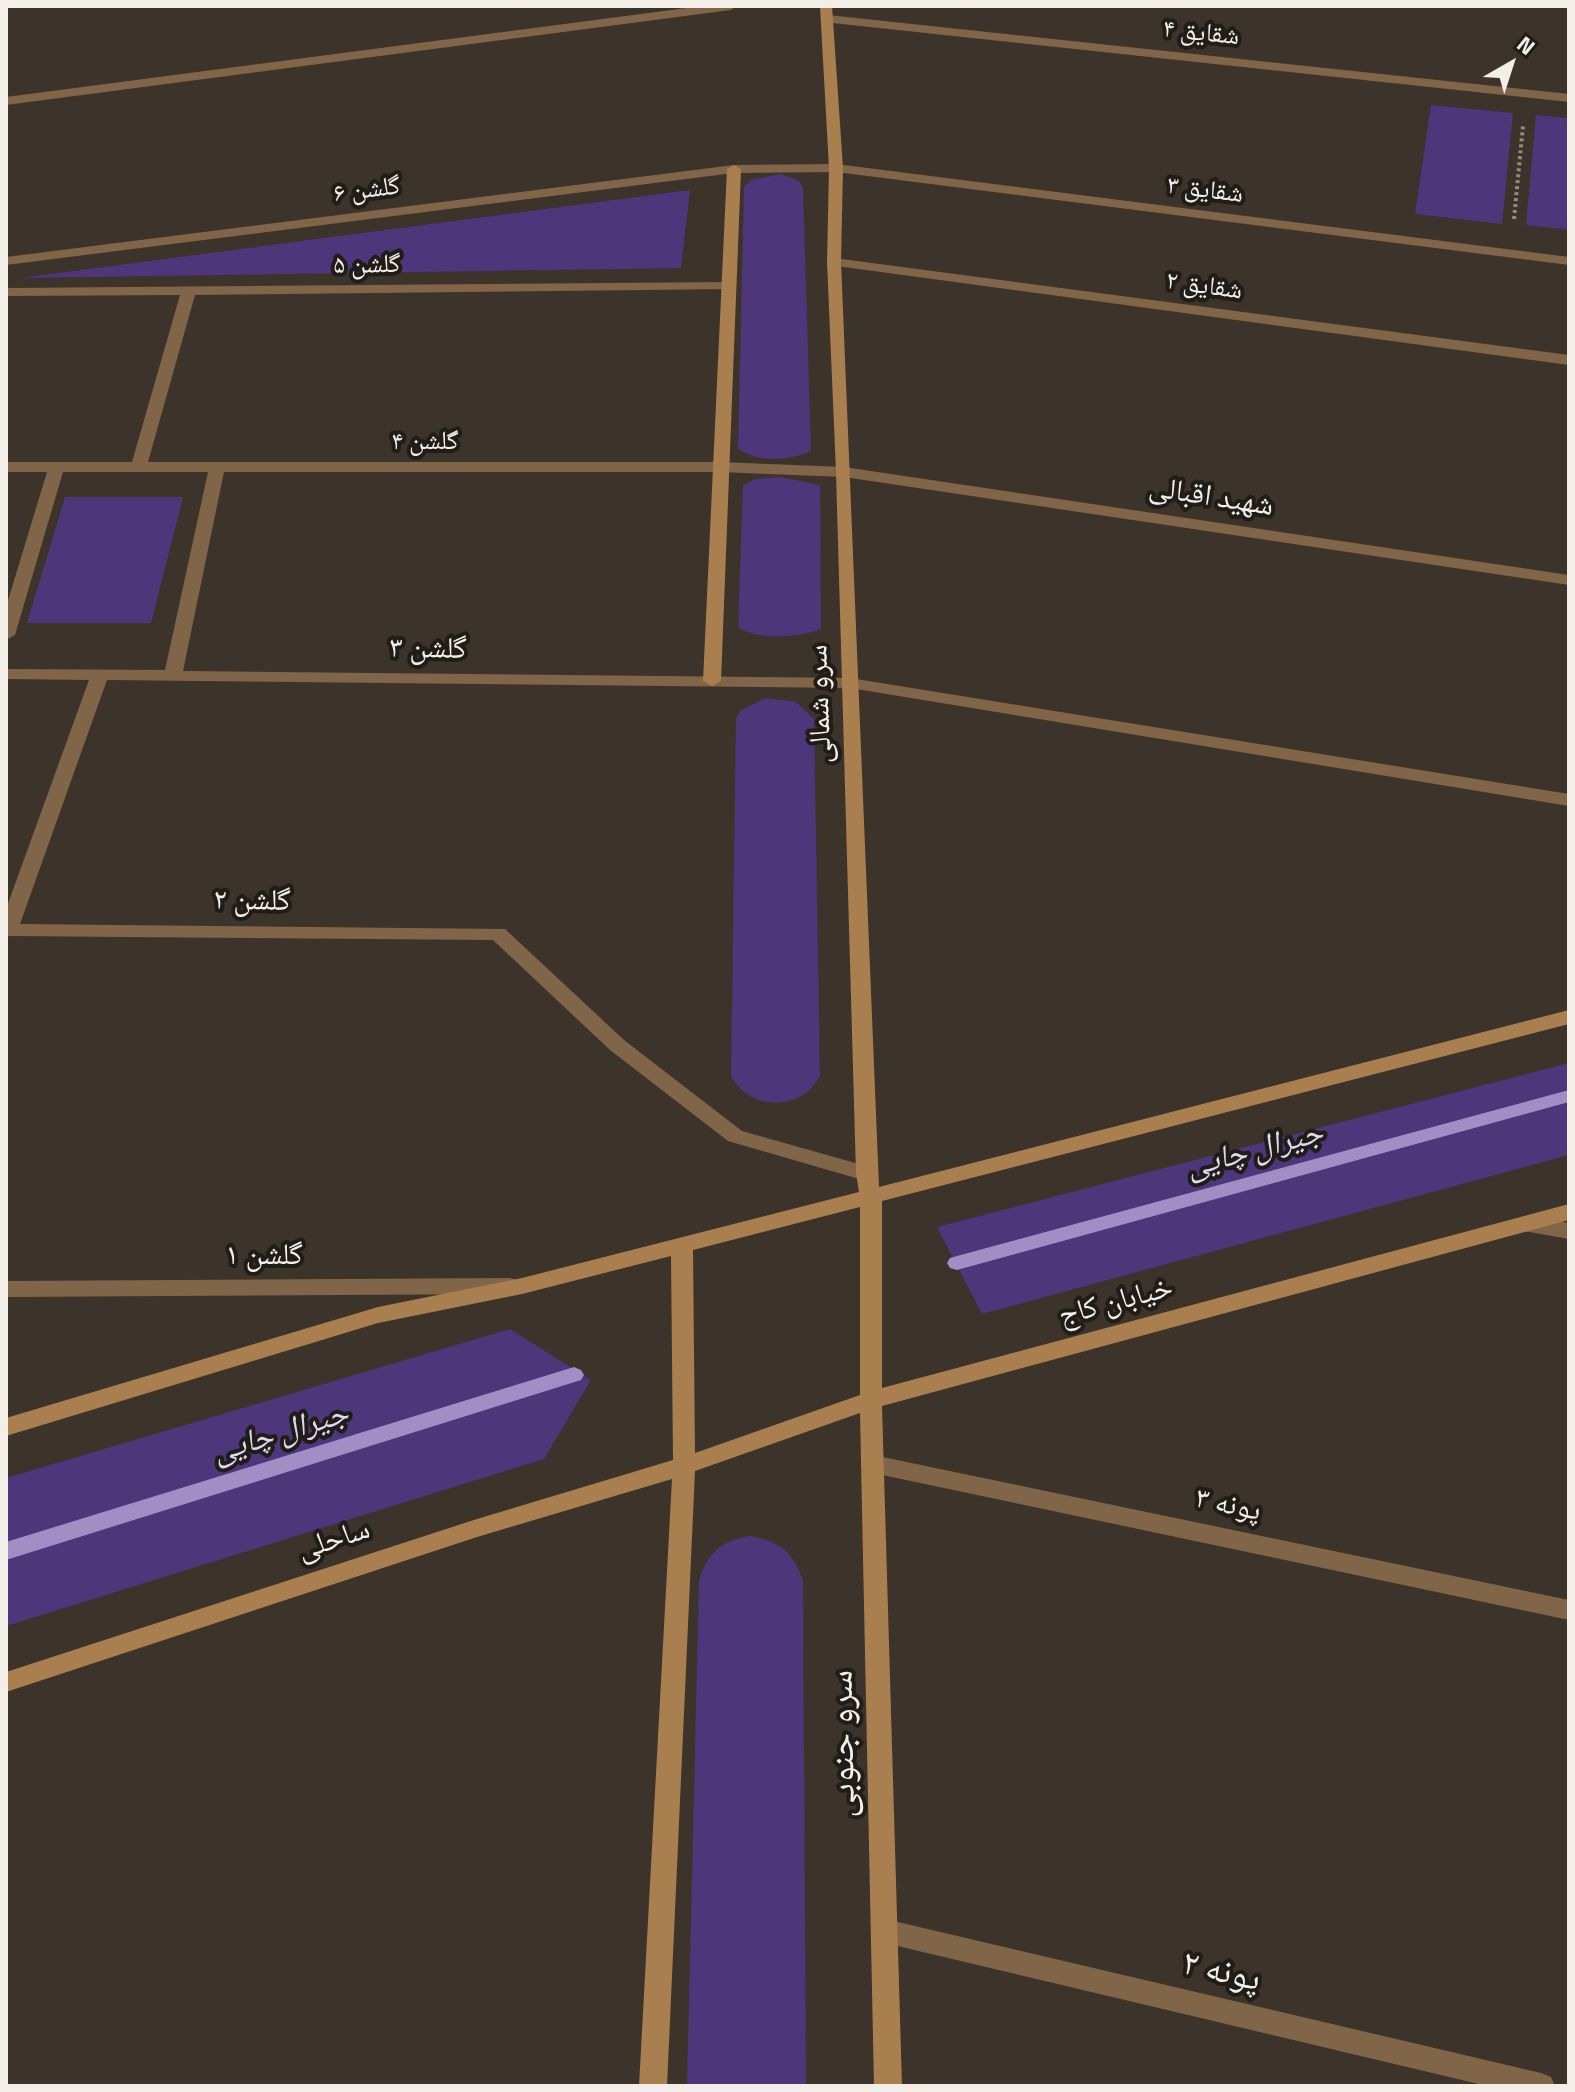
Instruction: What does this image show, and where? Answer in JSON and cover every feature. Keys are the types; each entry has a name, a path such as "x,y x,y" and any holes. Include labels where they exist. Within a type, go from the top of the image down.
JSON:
{"street":[{"path":"6,101 731,6"},
{"name":"شقایق ۴","path":"827,13 1569,98"},
{"name":"سرو شمالی","path":"827,13 836,168 834,262 844,472 866,1173 871,1197 871,1400"},
{"name":"شقایق ۳","path":"734,169 836,168 1569,261"},
{"path":"712,681 734,169"},
{"name":"گلشن ۶","path":"6,261 734,169"},
{"name":"شقایق ۲","path":"834,262 1569,360"},
{"name":"گلشن ۵","path":"6,292 729,286"},
{"path":"138,468 188,292"},
{"name":"گلشن ۴","path":"6,467 719,467 844,472"},
{"path":"6,635 56,467"},
{"path":"173,676 217,467"},
{"name":"شهید اقبالی","path":"844,472 1569,580"},
{"name":"گلشن ۳","path":"6,674 850,683 1569,800"},
{"path":"7,930 100,675"},
{"name":"گلشن ۲","path":"7,930 498,934 617,1045 735,1136 866,1173"},
{"path":"6,1427 378,1315 522,1286 1569,1017"},
{"name":"خیابان کاج","path":"684,1466 871,1400 1569,1212"},
{"path":"1526,1224 1569,1231"},
{"path":"653,2086 684,1466 682,1245"},
{"name":"گلشن ۱","path":"6,1289 522,1286"},
{"name":"سرو جنوبی","path":"871,1400 888,2086"},
{"name":"پونه ۳","path":"873,1464 1569,1610"},
{"name":"ساحلی","path":"6,1682 461,1532 684,1466"},
{"name":"پونه ۲","path":"885,1931 1541,2086"}],"path":[{"path":"1510,254 1526,93"}],"shaded area":[{"path":"1431,105 1513,113 1502,224 1415,214"},
{"path":"1536,115 1569,118 1569,230 1526,225"},
{"path":"780,174 798,180 803,187 811,451 774,459 756,457 738,449 744,187 751,180"},
{"path":"690,190 681,268 20,278"},
{"path":"780,477 820,485 821,629 790,636 768,636 738,628 743,485 756,479"},
{"path":"65,497 183,497 151,623 27,623"},
{"path":"765,698 796,702 814,719 820,1076 812,1088 801,1096 776,1103 750,1096 739,1088 731,1076 736,718 740,711"},
{"path":"1569,1063 1569,1155 982,1314 937,1227"},
{"path":"510,1329 591,1380 544,1459 6,1626 6,1478"},
{"path":"749,1536 784,1549 795,1562 803,1580 806,2086 687,2086 699,1581 706,1563 716,1550 730,1541"}],"waterway":[{"name":"جیرال چایی","path":"957,1263 1569,1096"},
{"name":"جیرال چایی","path":"6,1551 574,1375"}]}
